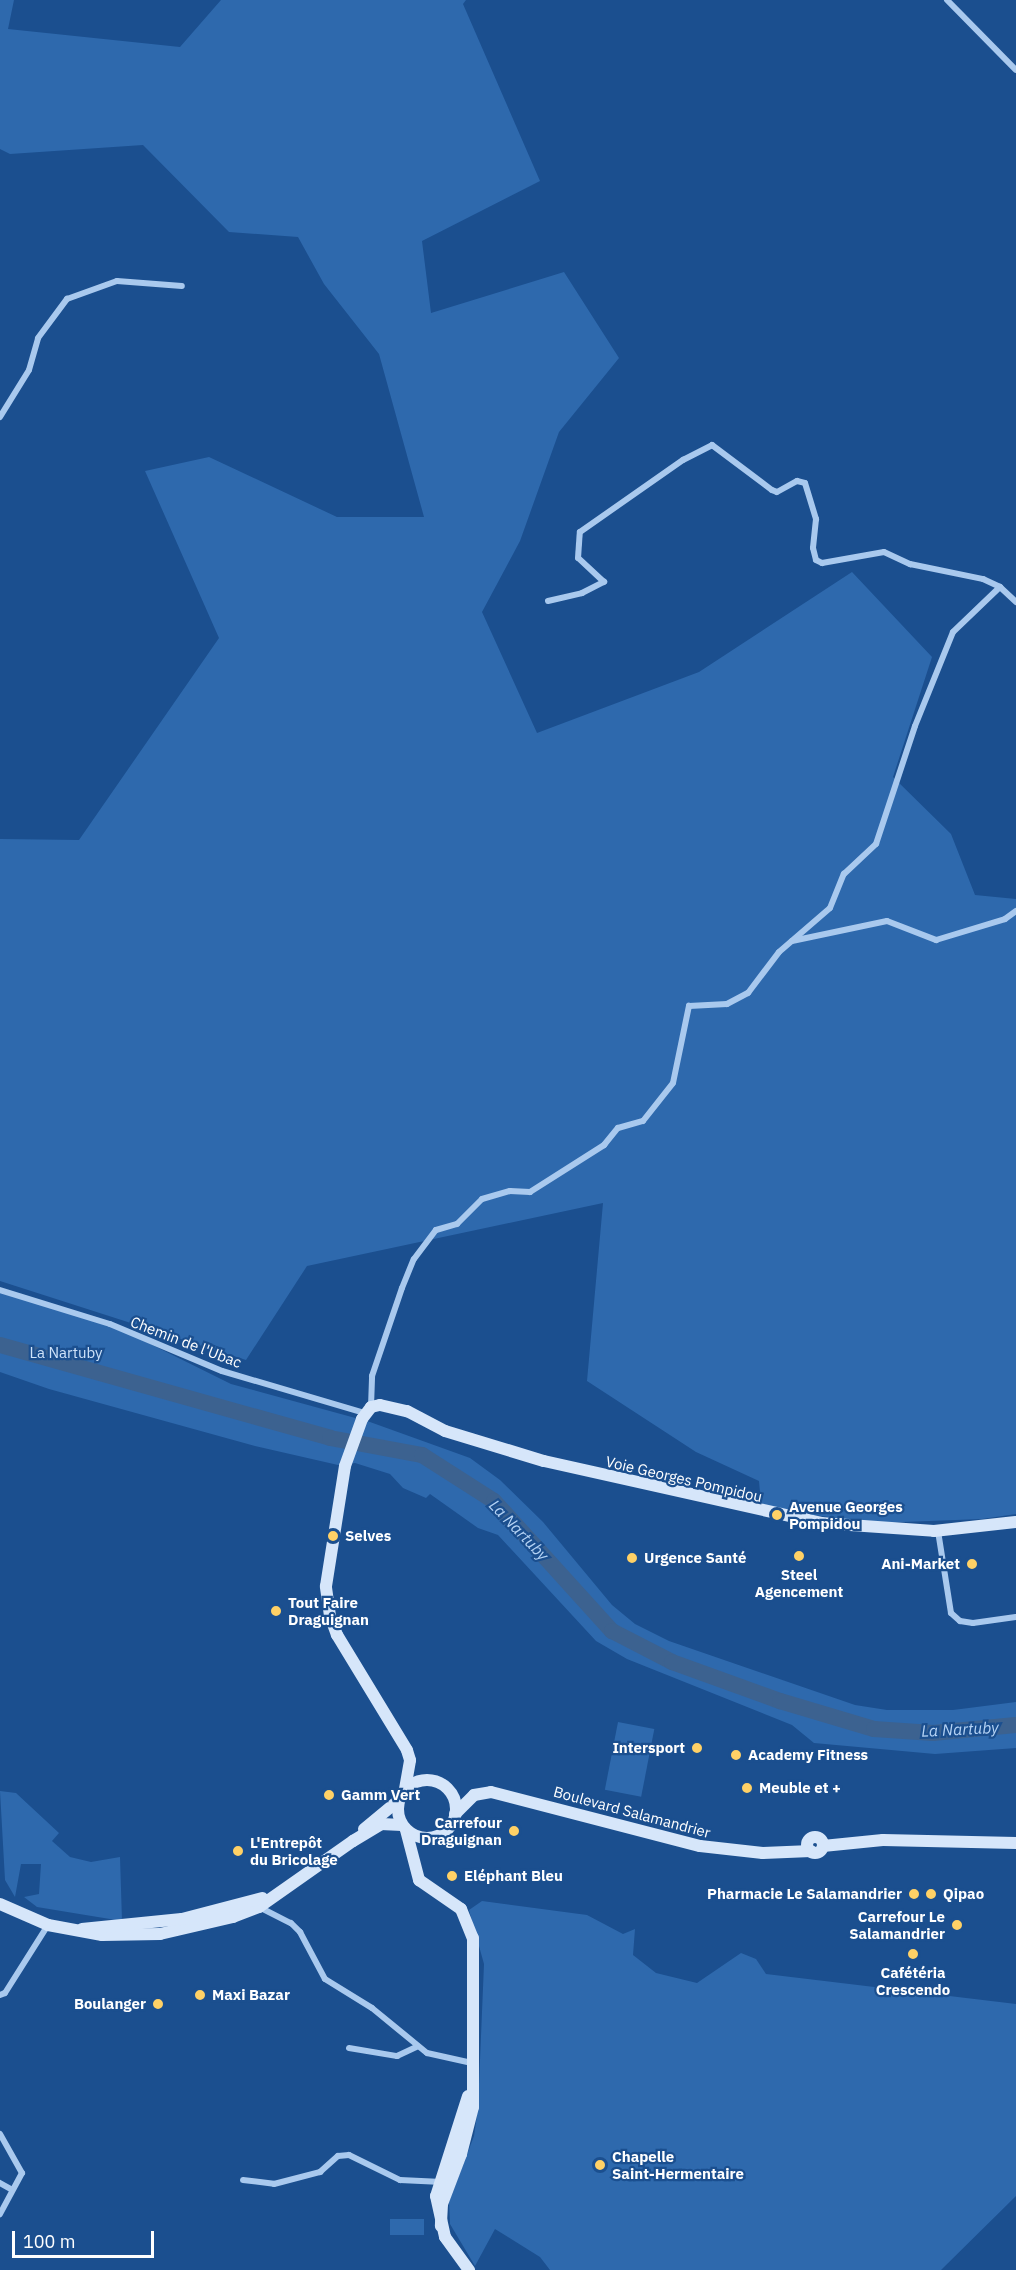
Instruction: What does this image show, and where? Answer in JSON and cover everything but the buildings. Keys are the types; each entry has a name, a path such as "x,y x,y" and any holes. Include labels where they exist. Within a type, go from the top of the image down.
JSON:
{"street":[{"path":"947,0 1016,70"},
{"path":"0,417 29,370 38,338 67,299 117,281 182,285"},
{"path":"548,601 582,593 603,582 578,558 580,532 682,460 712,445 772,490 777,492 797,481 805,483 816,519 813,548 816,560 822,563 884,552 910,564 983,579 1000,588 1016,602"},
{"path":"353,1840 381,1824 404,1827 420,1838 431,1838 446,1831 455,1814 450,1791 432,1780 410,1760 330,1616 326,1586 345,1466 366,1413 372,1376 414,1259 436,1230 457,1224 482,1199 510,1191 530,1192 604,1145 618,1128 643,1121 674,1083 689,1006 727,1004 748,993 791,941 830,908 844,874 876,844 915,726 953,632 1000,588"},
{"path":"791,941 886,921 936,940 1005,919 1016,911"},
{"name":"Chemin de l'Ubac","path":"0,1290 110,1324 222,1371 366,1413"},
{"name":"Voie Georges Pompidou","path":"366,1413 380,1405 407,1411 445,1431 544,1461 758,1511 831,1524 938,1531 1016,1522"},
{"path":"938,1531 951,1613 960,1621 973,1623 1016,1617"},
{"path":"410,1760 402,1794 404,1827 414,1866 419,1880 461,1909 468,1920 474,1969 470,2125 444,2182 441,2226 469,2270"},
{"path":"0,1904 48,1925 82,1929 102,1935 144,1935 189,1928 259,1907 296,1884 353,1840 402,1794 421,1781 432,1780"},
{"name":"Boulevard Salamandrier","path":"455,1814 474,1795 491,1792 700,1846 763,1853 811,1851 808,1845 813,1838 821,1840 823,1846 883,1840 1016,1843"},
{"path":"414,1866 431,1838"},
{"path":"82,1929 197,1915 256,1900 296,1884"},
{"path":"259,1907 291,1923 300,1932 325,1979 372,2008 418,2046 437,2057 471,2063"},
{"path":"189,1928 197,1915"},
{"path":"0,1995 5,1993 48,1925"},
{"path":"349,2048 397,2056 418,2046"},
{"path":"0,2134 22,2173 11,2188 0,2214"},
{"path":"243,2180 274,2184 320,2172 338,2156 349,2156 400,2180 444,2182"},
{"path":"0,2183 11,2188"}],"green space":[{"path":"0,0 14,0 8,29 180,47 221,0 466,0 463,4 540,181 422,241 431,313 564,272 619,358 559,432 520,541 482,612 537,733 699,672 852,572 932,657 893,777 951,834 975,895 1016,899 1016,1514 982,1519 876,1523 782,1511 761,1503 759,1481 696,1452 587,1381 603,1203 307,1266 246,1360 0,1281 0,839 79,840 219,638 145,471 209,457 337,517 424,517 379,354 324,284 298,237 229,232 143,145 10,154 0,149"},
{"name":"La Nartuby","path":"0,1290 110,1324 231,1384 370,1422 470,1458 500,1480 543,1522 612,1605 635,1624 669,1641 855,1705 887,1710 953,1710 1016,1702 1016,1748 935,1754 814,1743 792,1725 627,1659 596,1641 498,1535 478,1528 430,1494 426,1498 403,1488 390,1474 355,1463 338,1465 255,1446 49,1389 0,1372"},
{"path":"618,1722 654,1729 641,1797 605,1790"},
{"path":"0,1791 16,1793 59,1833 52,1841 70,1857 91,1862 120,1857 122,1921 37,1907 24,1897 39,1894 41,1864 21,1864 15,1897 5,1880"},
{"path":"482,1901 587,1915 623,1934 635,1929 633,1955 656,1973 697,1983 741,1953 756,1959 766,1974 1016,2004 1016,2196 941,2270 550,2270 540,2257 495,2229 475,2266 450,2224 449,2202 474,2136 478,2108 484,1964 469,1910"},
{"path":"390,2219 424,2219 424,2235 390,2235"}],"waterway":[{"name":"La Nartuby","path":"0,1345 330,1438 422,1455 494,1501 612,1631 672,1662 780,1701 874,1729 933,1733 1016,1725"}],"place":[{"name":"Avenue Georges Pompidou","path":"777,1515"},
{"name":"Selves","path":"333,1536"},
{"name":"Steel Agencement","path":"799,1556"},
{"name":"Urgence Santé","path":"632,1558"},
{"name":"Ani-Market","path":"972,1564"},
{"name":"Tout Faire Draguignan","path":"276,1611"},
{"name":"Intersport","path":"697,1748"},
{"name":"Academy Fitness","path":"736,1755"},
{"name":"Meuble et +","path":"747,1788"},
{"name":"Gamm Vert","path":"329,1795"},
{"name":"Carrefour Draguignan","path":"514,1831"},
{"name":"L'Entrepôt du Bricolage","path":"238,1851"},
{"name":"Eléphant Bleu","path":"452,1876"},
{"name":"Pharmacie Le Salamandrier","path":"914,1894"},
{"name":"Qipao","path":"931,1894"},
{"name":"Carrefour Le Salamandrier","path":"957,1925"},
{"name":"Cafétéria Crescendo","path":"913,1954"},
{"name":"Maxi Bazar","path":"200,1995"},
{"name":"Boulanger","path":"158,2004"},
{"name":"Chapelle Saint-Hermentaire","path":"600,2165"}]}
